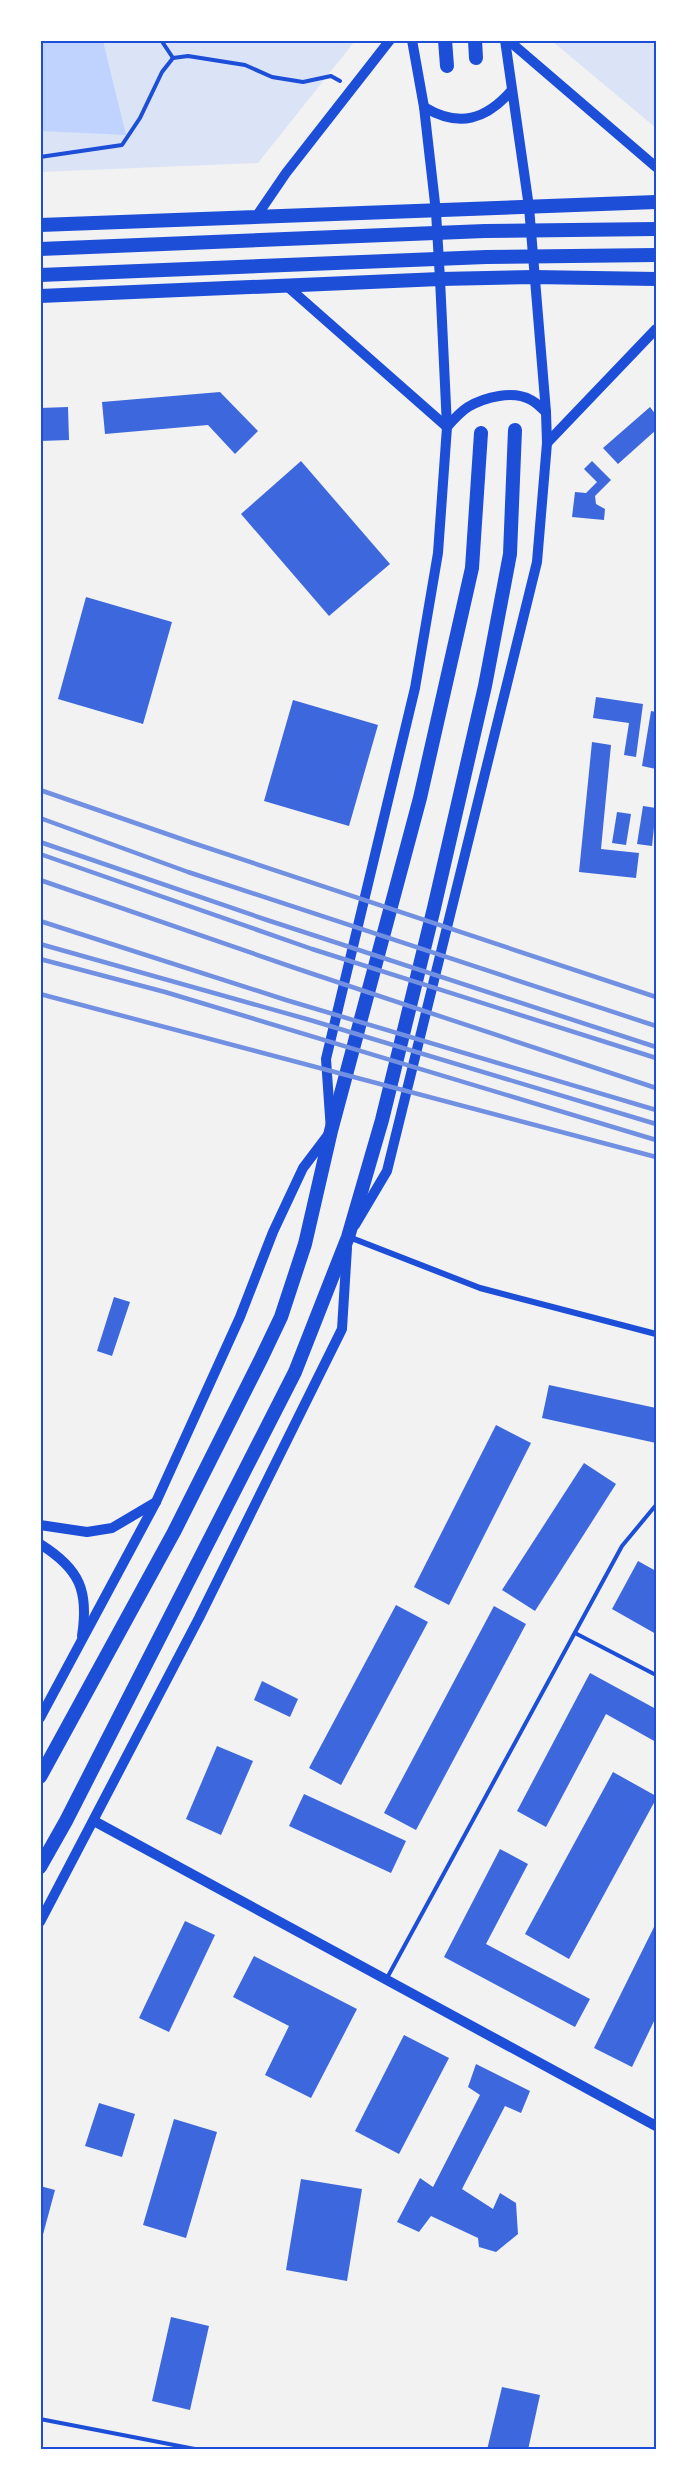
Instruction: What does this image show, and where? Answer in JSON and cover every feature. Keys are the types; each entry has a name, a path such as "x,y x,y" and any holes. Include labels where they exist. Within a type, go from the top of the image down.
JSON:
{"main road":[{"path":"445,40 447,66"},
{"path":"475,40 476,58"},
{"path":"40,225 657,202"},
{"path":"40,249 485,231 657,229"},
{"path":"40,274 486,257 657,255"},
{"path":"40,296 440,279 533,277 657,279"},
{"path":"40,1867 66,1821 295,1371 348,1237 387,1098 485,686 510,554 515,430"},
{"path":"40,1777 174,1532 281,1317 305,1244 331,1131 420,798 472,568 481,433"}],"street":[{"path":"256,217 286,172 354,89 390,40"},
{"path":"40,1718 156,1502 240,1317 273,1232 303,1168 331,1131 326,1059 415,688 438,553 447,426 440,279 436,212 424,107 412,40"},
{"path":"40,1922 199,1618 342,1329 348,1237 387,1171 406,1100 537,562 547,443 546,412 529,207 506,40"},
{"path":"506,40 657,167"},
{"path":"424,107 440,117 463,118 481,115 499,105 512,90"},
{"path":"288,287 447,426"},
{"path":"547,443 657,329"},
{"path":"447,426 467,407 503,395 532,400 546,412"},
{"path":"348,1237 480,1288 657,1334"},
{"path":"40,1525 87,1532 112,1528 156,1502"},
{"path":"40,1544 68,1565 81,1581 86,1610 80,1645"},
{"path":"94,1821 657,2126"}],"lane":[{"path":"386,1981 622,1546 657,1505"},
{"path":"575,1633 657,1675"},
{"path":"40,2419 200,2450"}],"path":[{"path":"161,40 173,58"},
{"path":"40,157 122,145 140,118 162,72 173,58 188,56 245,65 272,77 303,82 331,76 354,89"}],"shaded area":[{"path":"40,41 355,41 258,163 41,172"},
{"path":"552,41 656,41 656,128"}],"water":[{"path":"41,41 103,41 126,135 41,131"}],"building":[{"path":"220,392 258,431 235,454 208,425 105,434 102,402"},
{"path":"68,407 69,440 40,441 40,408"},
{"path":"650,407 656,415 656,430 618,464 603,448"},
{"path":"301,461 390,564 329,616 241,514"},
{"path":"592,461 611,480 595,496 596,504 605,509 604,520 572,517 575,492 586,493 597,482 584,469"},
{"path":"86,597 172,622 143,724 58,699"},
{"path":"596,697 643,704 636,757 624,755 629,723 593,718"},
{"path":"293,700 378,725 349,826 264,801"},
{"path":"651,711 656,712 656,769 642,766"},
{"path":"592,742 611,745 601,849 639,853 636,878 579,872"},
{"path":"643,806 656,808 652,846 637,844"},
{"path":"617,812 631,814 626,845 612,843"},
{"path":"114,1297 130,1302 112,1356 97,1351"},
{"path":"549,1385 656,1408 656,1443 542,1418"},
{"path":"496,1425 531,1443 449,1605 414,1587"},
{"path":"584,1463 616,1484 535,1611 502,1590"},
{"path":"638,1561 656,1571 656,1634 612,1609"},
{"path":"396,1605 428,1622 341,1785 309,1768"},
{"path":"494,1606 526,1624 416,1830 384,1813"},
{"path":"590,1673 656,1709 656,1742 606,1714 546,1827 517,1811"},
{"path":"262,1681 298,1699 290,1717 254,1700"},
{"path":"217,1746 253,1761 221,1835 186,1819"},
{"path":"613,1772 656,1796 656,1799 569,1959 525,1934"},
{"path":"304,1794 406,1841 391,1873 289,1826"},
{"path":"500,1849 528,1864 486,1944 590,1999 575,2027 444,1957"},
{"path":"185,1921 215,1935 169,2032 139,2018"},
{"path":"656,1923 656,2017 632,2067 594,2048"},
{"path":"254,1956 357,2009 311,2098 265,2075 289,2026 233,1997"},
{"path":"404,2035 449,2058 399,2154 355,2131"},
{"path":"476,2064 530,2091 521,2113 505,2106 462,2189 493,2209 500,2193 516,2203 518,2234 496,2252 479,2247 478,2238 431,2216 419,2232 397,2222 420,2178 433,2187 480,2095 468,2087"},
{"path":"99,2103 135,2114 122,2157 85,2146"},
{"path":"174,2119 217,2132 186,2238 143,2225"},
{"path":"301,2179 362,2189 347,2281 286,2270"},
{"path":"40,2186 55,2190 41,2242 40,2242"},
{"path":"171,2317 209,2326 190,2410 152,2401"},
{"path":"502,2387 540,2395 528,2450 487,2450"}],"railway":[{"path":"40,790 656,997"},
{"path":"40,818 188,872 656,1026"},
{"path":"40,842 267,920 656,1047"},
{"path":"40,854 312,949 656,1058"},
{"path":"40,880 656,1088"},
{"path":"40,921 286,1000 656,1110"},
{"path":"40,944 310,1020 656,1124"},
{"path":"40,959 165,992 656,1140"},
{"path":"40,994 656,1157"}]}
